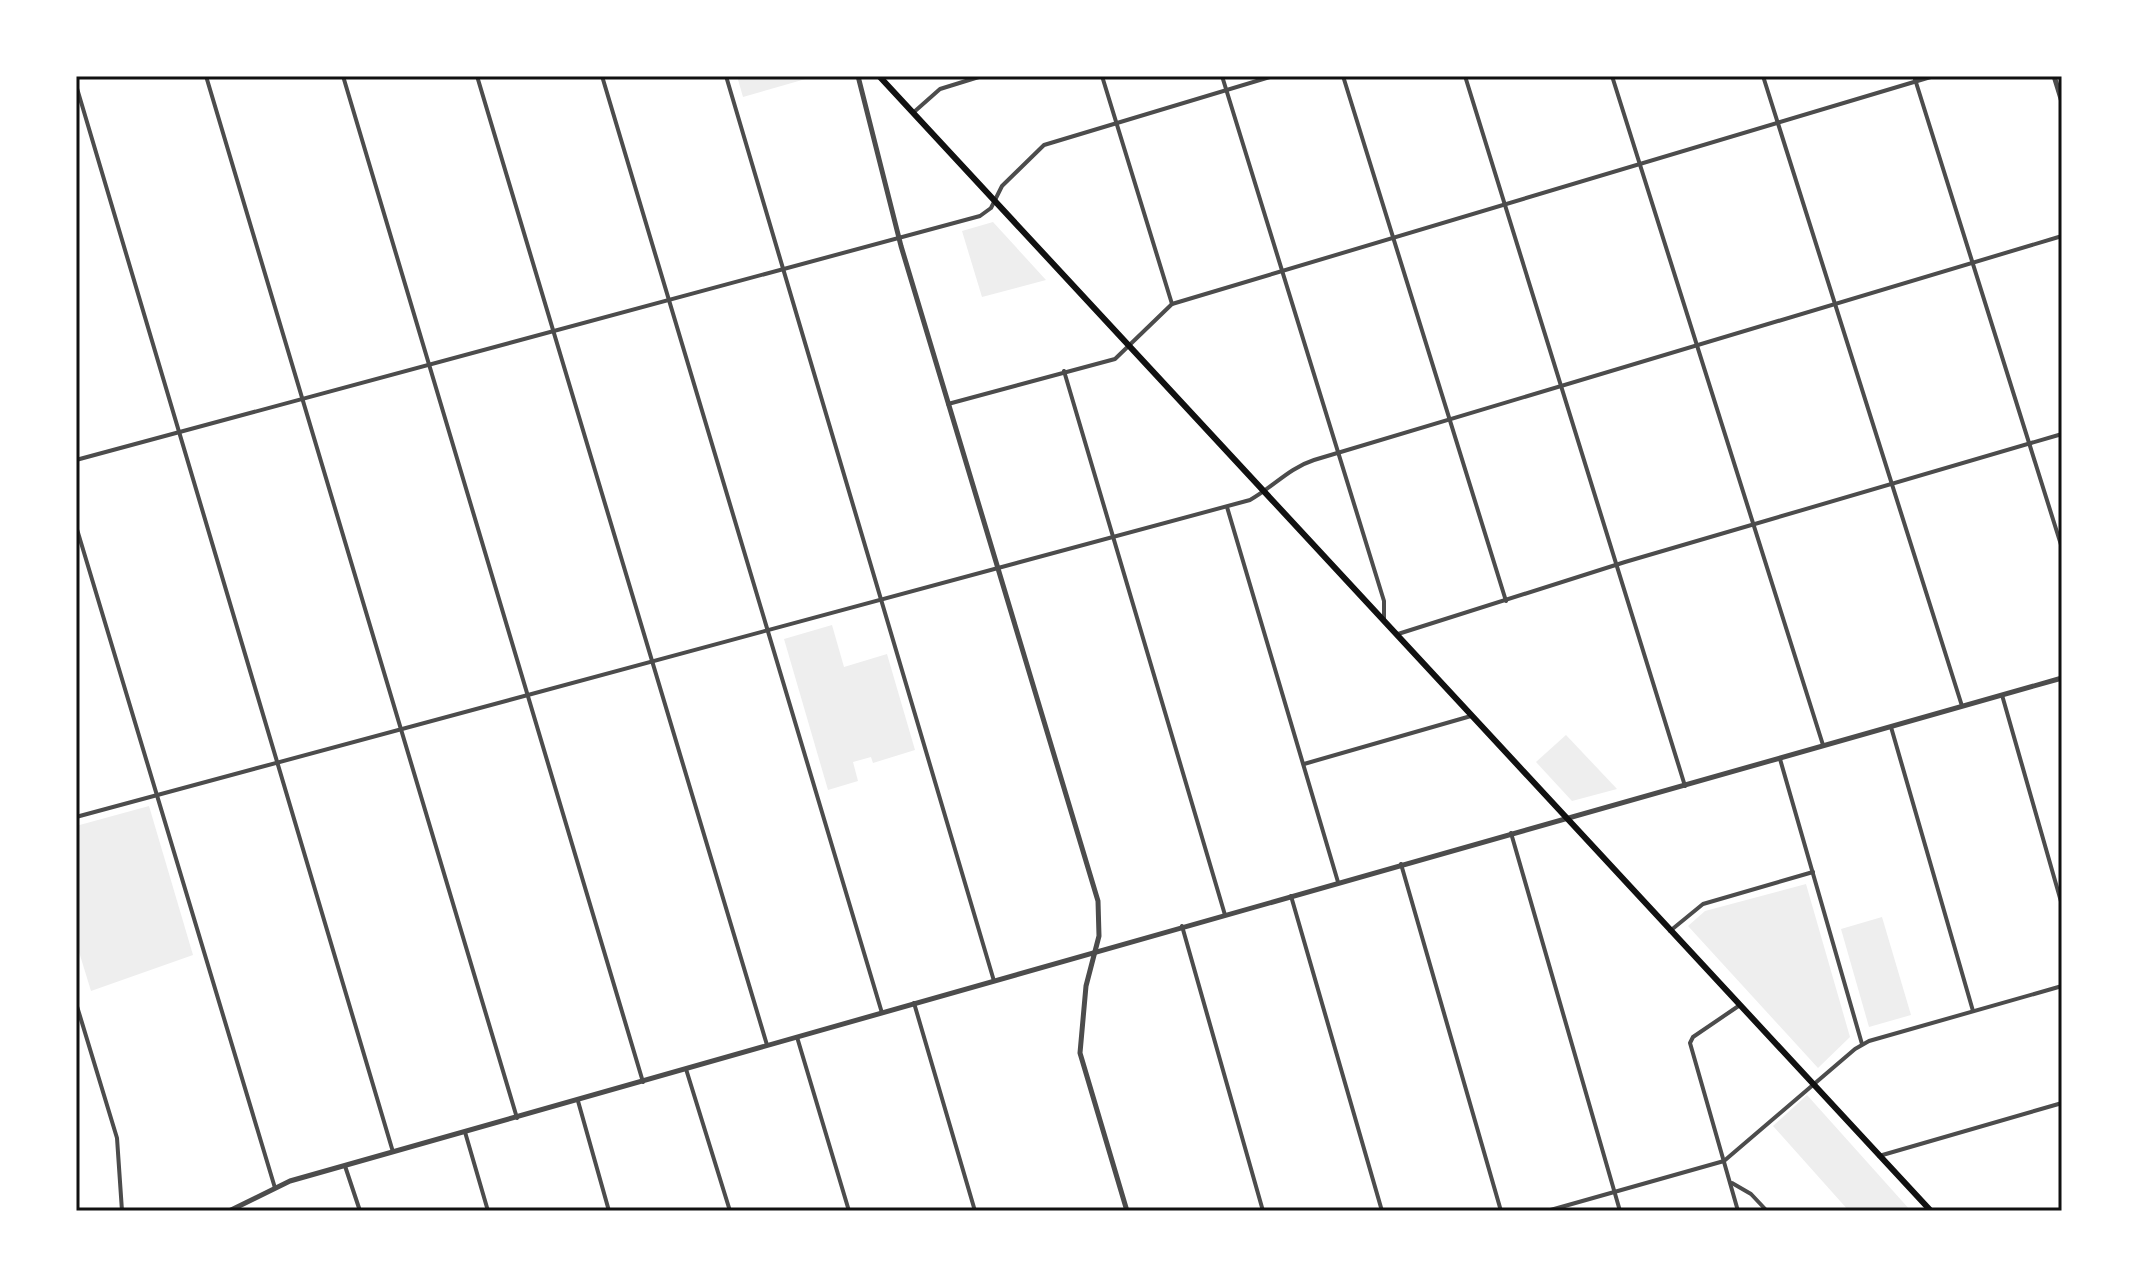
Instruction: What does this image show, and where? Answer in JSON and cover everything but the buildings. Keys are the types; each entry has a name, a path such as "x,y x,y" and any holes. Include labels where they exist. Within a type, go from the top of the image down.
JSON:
{"main road":[{"path":"879,76 1931,1211"}],"street":[{"path":"206,76 517,1118"},
{"path":"343,76 643,1082"},
{"path":"477,76 767,1045"},
{"path":"602,76 882,1013"},
{"path":"726,76 994,981"},
{"path":"858,76 899,238 1098,901 1096,952 1086,986 1080,1053 1127,1211"},
{"path":"912,113 940,89 982,76"},
{"path":"1102,76 1172,304"},
{"path":"1222,76 1384,601 1384,623"},
{"path":"76,460 980,216 994,203 1002,186 1044,145 1273,76"},
{"path":"1343,76 1506,601"},
{"path":"1465,76 1685,786"},
{"path":"1612,76 1823,746"},
{"path":"1763,76 1962,706"},
{"path":"948,404 1115,359 1129,349 1163,309 1172,304 1778,123 1915,79 1934,76"},
{"path":"2054,76 2060,86 2062,102"},
{"path":"1915,79 2062,548"},
{"path":"76,85 393,1152"},
{"path":"76,817 1227,507 1263,493 1295,466 2062,236"},
{"path":"1063,372 1225,915"},
{"path":"1395,635 1753,524 2062,434"},
{"path":"1227,507 1338,882"},
{"path":"76,526 275,1188"},
{"path":"231,1210 275,1188 393,1152 2062,678"},
{"path":"2002,695 2062,905"},
{"path":"1304,764 1471,716"},
{"path":"1891,727 1973,1011"},
{"path":"1780,759 1862,1044"},
{"path":"1511,833 1620,1211"},
{"path":"1401,864 1501,1211"},
{"path":"1670,931 1703,904 1813,872"},
{"path":"1291,896 1382,1211"},
{"path":"1182,926 1263,1211"},
{"path":"1547,1211 1724,1161 1862,1044 2062,986"},
{"path":"76,1003 117,1138 122,1211"},
{"path":"914,1003 975,1211"},
{"path":"1738,1211 1690,1043 1740,1005"},
{"path":"797,1037 849,1211"},
{"path":"686,1069 730,1211"},
{"path":"578,1101 609,1211"},
{"path":"1879,1156 2062,1103"},
{"path":"465,1132 488,1211"},
{"path":"345,1166 360,1211"},
{"path":"1730,1181 1751,1194 1767,1211"}],"shaded area":[{"path":"737,76 816,76 743,97"},
{"path":"993,222 1046,280 982,297 962,231"},
{"path":"832,625 844,667 887,654 915,750 873,763 871,757 853,762 858,781 828,790 784,639"},
{"path":"1566,735 1617,789 1572,801 1536,762"},
{"path":"149,806 193,955 91,991 76,942 76,826"},
{"path":"1806,884 1850,1037 1818,1068 1688,926 1705,911"},
{"path":"1882,917 1911,1015 1869,1027 1841,929"},
{"path":"1807,1095 1911,1211 1849,1211 1773,1126"}]}
